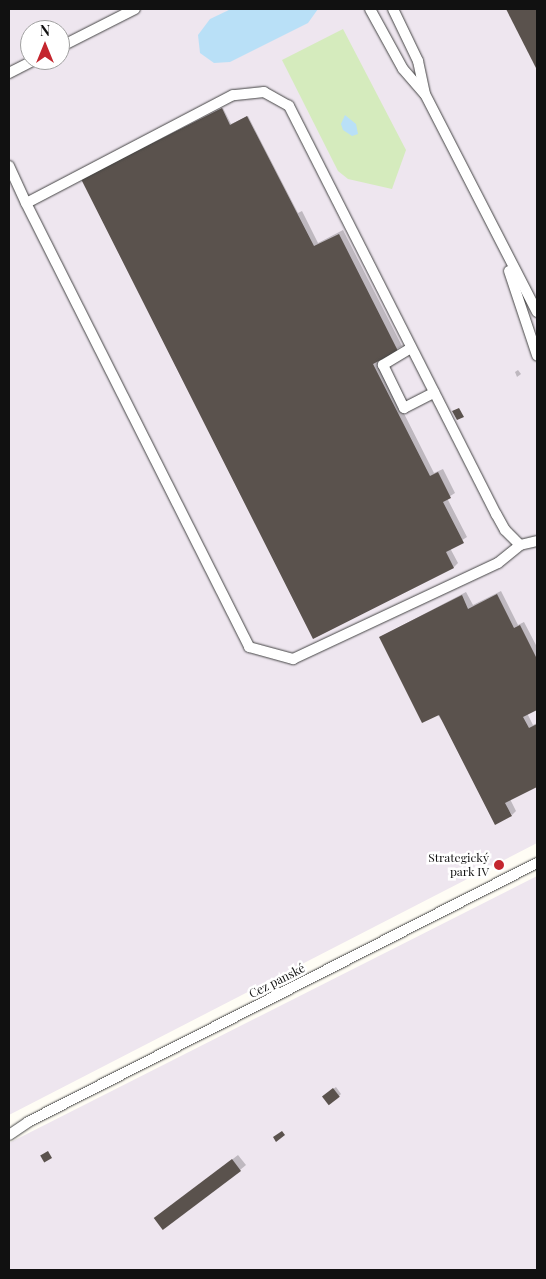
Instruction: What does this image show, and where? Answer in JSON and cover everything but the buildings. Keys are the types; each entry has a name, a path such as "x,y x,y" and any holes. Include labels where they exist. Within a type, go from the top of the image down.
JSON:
{"street":[{"path":"70,42 135,9"},
{"path":"370,9 403,69 425,94"},
{"path":"393,9 418,61 425,94 500,244 537,312"},
{"path":"26,203 233,95 264,92 289,106 505,530 520,546"},
{"path":"9,166 249,647 293,659 498,563 520,546 537,541"},
{"path":"500,244 537,355"},
{"path":"411,348 383,365 404,408 434,393"},
{"name":"Cez panské","path":"9,1129 28,1122 537,863"},
{"name":"Cez panské","path":"9,1135 28,1122"}],"shaded area":[{"path":"9,9 537,9 537,843 9,1115"},
{"path":"537,876 537,1270 9,1270 9,1143"}],"green space":[{"path":"343,29 406,150 392,189 348,179 338,171 282,60"}],"water":[{"path":"231,9 318,9 308,23 230,62 214,63 200,53 198,35 210,19"},
{"path":"345,115 356,124 358,134 352,136 343,130 341,124"}],"place":[{"name":"Strategický park IV","path":"499,865"}]}
